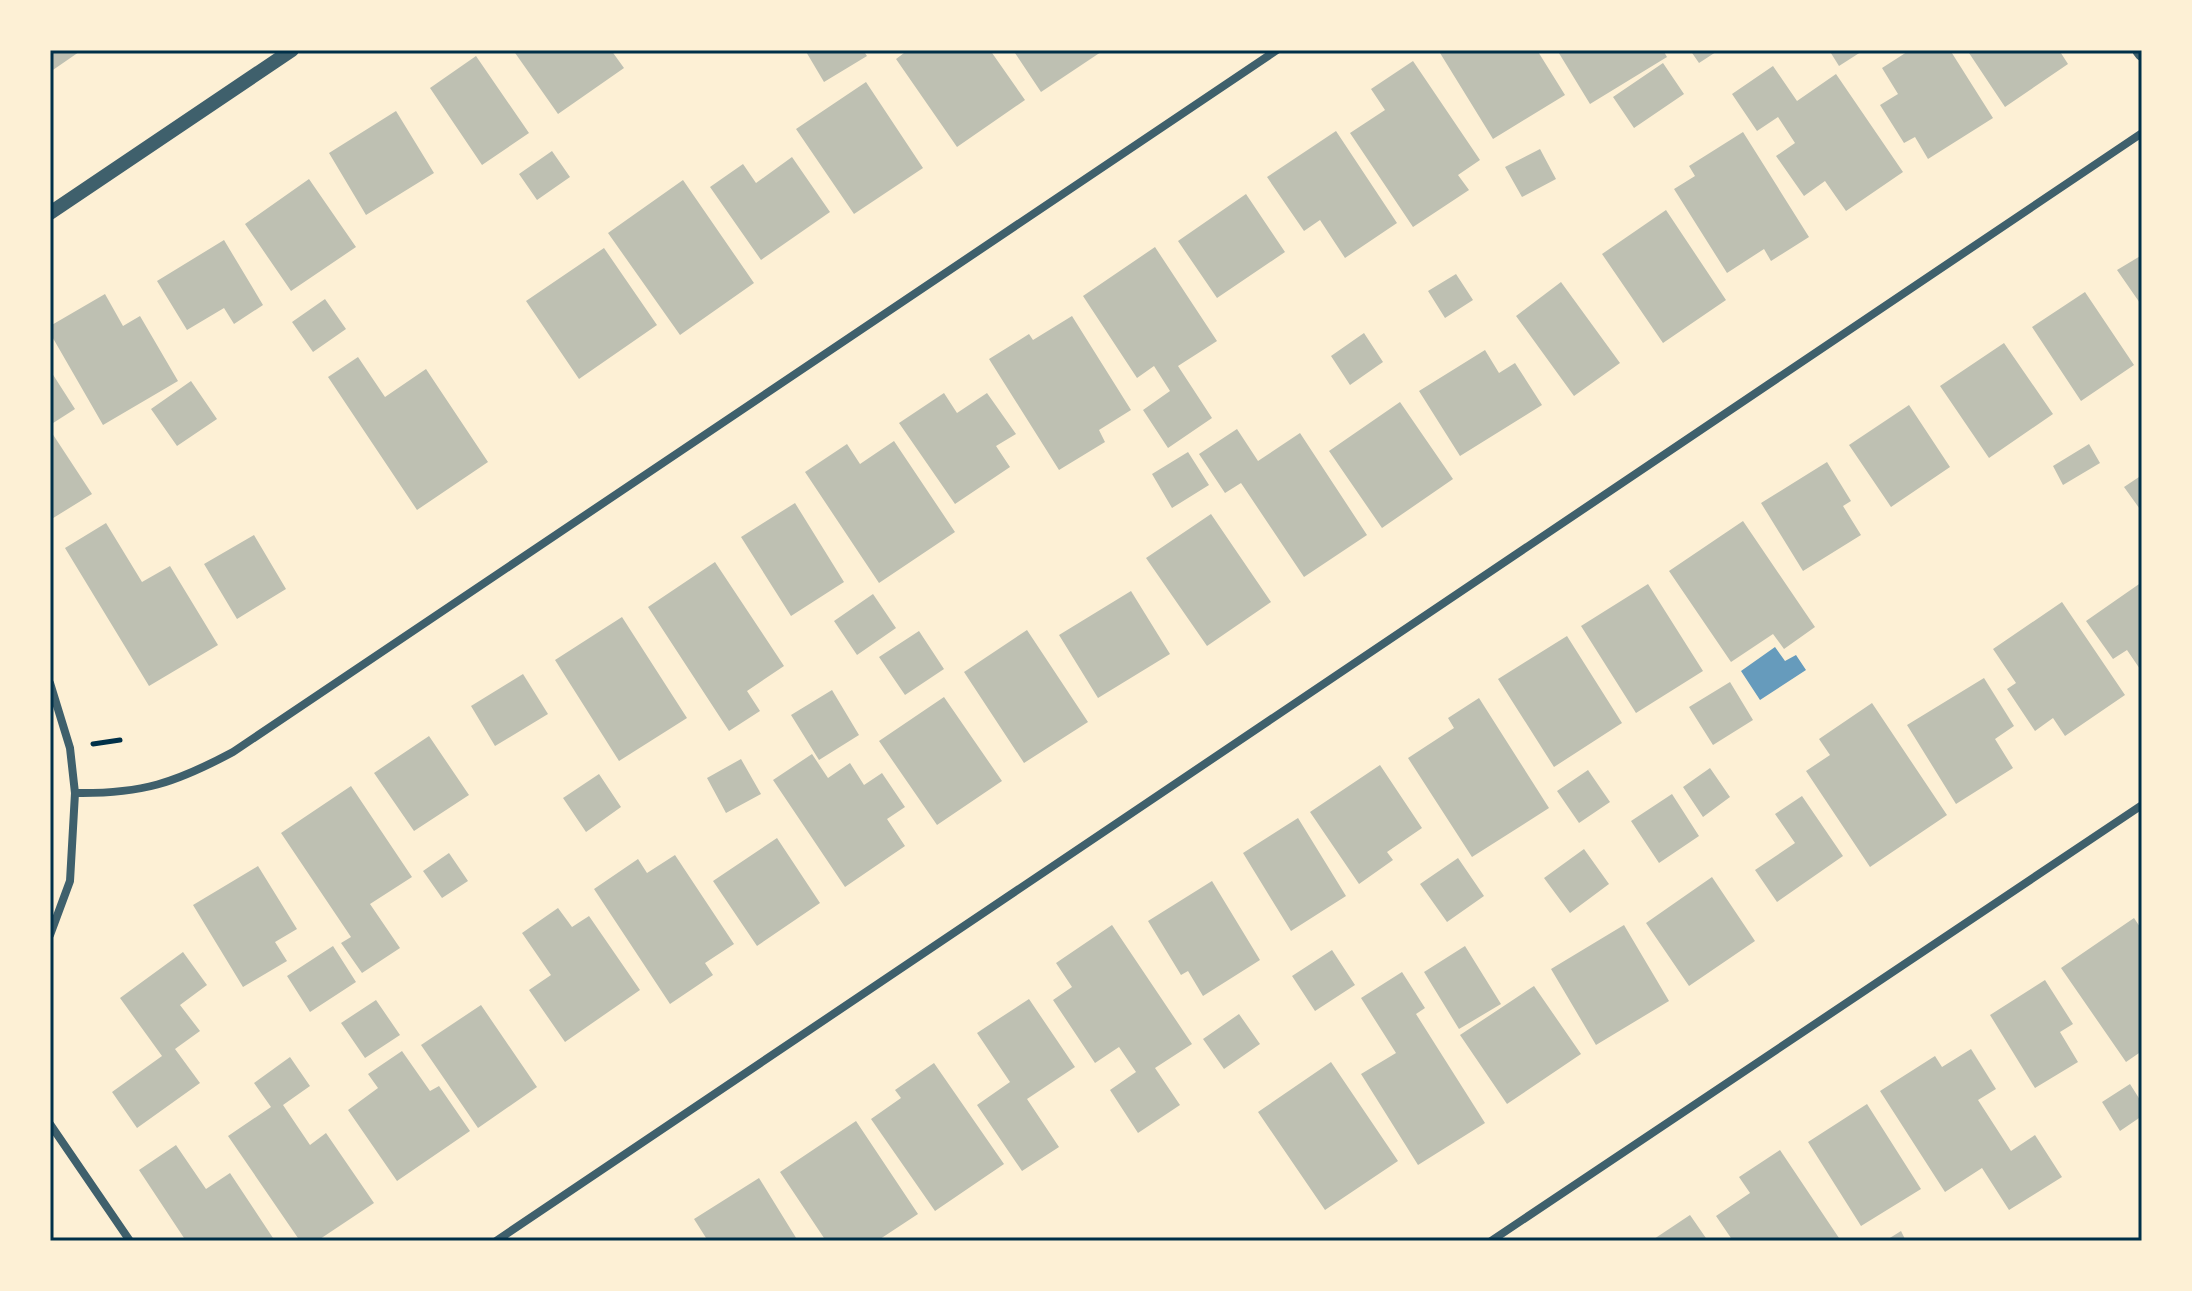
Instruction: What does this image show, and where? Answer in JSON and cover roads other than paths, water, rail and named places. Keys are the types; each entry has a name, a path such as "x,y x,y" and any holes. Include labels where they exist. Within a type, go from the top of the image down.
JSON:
{"street":[{"path":"50,213 292,50"},
{"path":"75,793 112,794 151,787 188,776 233,752 1277,50"},
{"path":"496,1241 2142,133"},
{"path":"50,683 70,748 75,793 70,881 50,935"},
{"path":"1491,1241 2142,805"},
{"path":"50,1124 130,1241"}],"water":[{"path":"1775,647 1785,661 1796,655 1806,670 1760,700 1741,671"}]}
